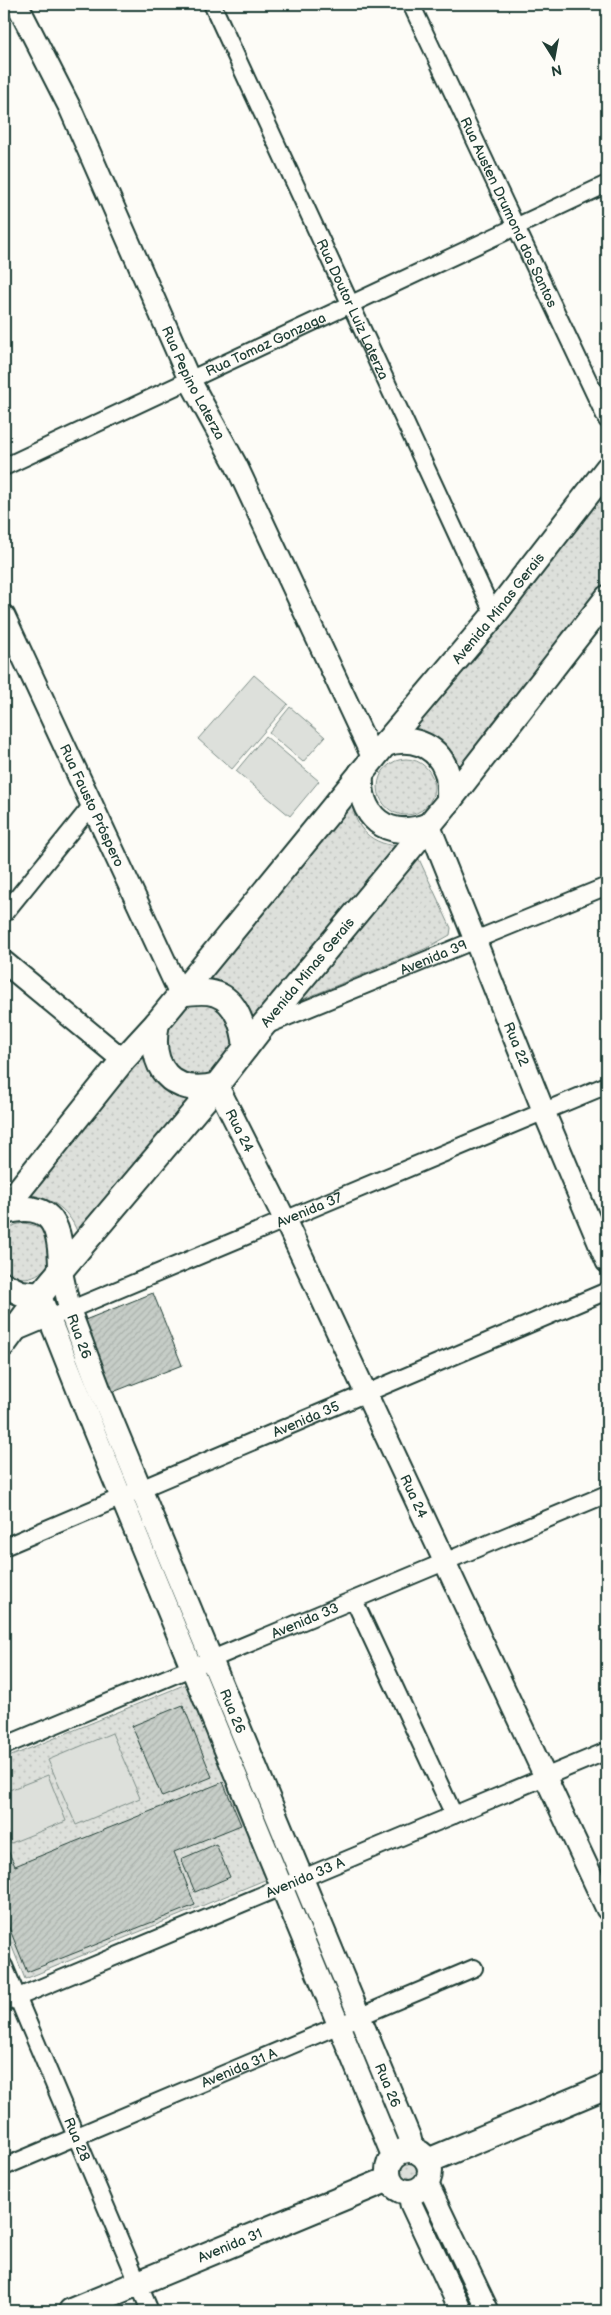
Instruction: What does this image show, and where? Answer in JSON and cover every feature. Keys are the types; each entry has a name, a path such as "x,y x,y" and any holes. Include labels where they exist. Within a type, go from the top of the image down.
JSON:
{"main road":[{"name":"Avenida Minas Gerais","path":"4,1210 123,1060 157,1023 373,758 494,615 607,469"},
{"name":"Avenida Minas Gerais","path":"8,1339 40,1295 217,1085 261,1028 429,825 607,598"},
{"path":"429,825 404,831 385,826 377,820 365,804 362,795 373,758 395,741 411,741 426,746 434,752 446,769 449,779 449,800"},
{"path":"180,994 202,992 218,994 230,1004 239,1017 244,1031 246,1047"},
{"path":"157,1023 154,1051 166,1075 177,1083 190,1088 204,1088 217,1085"},
{"path":"4,1210 18,1208 35,1210 50,1218 58,1230 61,1246 61,1270"},
{"path":"4,1285 22,1293 40,1295"},
{"path":"419,2172 397,2154 390,2169 397,2189 419,2172 607,2086"},
{"name":"Avenida 31","path":"71,2311 390,2169"}],"street":[{"name":"Rua Pepino Laterza","path":"17,4 70,108 189,379 236,465 373,758"},
{"name":"Rua Doutor Luiz Laterza","path":"212,4 494,615"},
{"name":"Rua Austen Drumond dos Santos","path":"411,4 607,420"},
{"name":"Rua Tomaz Gonzaga","path":"4,466 607,184"},
{"name":"Rua Fausto Próspero","path":"4,619 180,994"},
{"path":"4,914 92,805"},
{"name":"Rua 22","path":"429,825 544,1112 607,1262"},
{"name":"Avenida 39","path":"261,1028 607,886"},
{"path":"4,962 123,1060"},
{"name":"Rua 24","path":"217,1085 285,1220 607,1909"},
{"name":"Avenida 37","path":"8,1339 70,1311 607,1085"},
{"name":"Rua 26","path":"61,1270 91,1397 121,1497 390,2152 390,2169"},
{"name":"Avenida 35","path":"4,1547 607,1291"},
{"name":"Rua 26","path":"40,1295 50,1320 140,1489 410,2138 419,2172 488,2311"},
{"name":"Avenida 33","path":"4,1746 607,1494"},
{"path":"354,1600 454,1815"},
{"name":"Avenida 33 A","path":"10,2000 607,1751"},
{"path":"238,1781 258,1772"},
{"name":"Rua 28","path":"4,1966 10,2000 75,2137 150,2311"},
{"name":"Avenida 31 A","path":"4,2167 474,1968"},
{"name":"Rua 26","path":"419,2172 411,2204 461,2311"}],"shaded area":[{"path":"607,488 607,596 462,773 454,756 442,743 427,734 408,730"},
{"path":"254,675 288,704 232,769 198,739"},
{"path":"290,707 325,737 303,762 269,733"},
{"path":"265,736 319,781 290,816 236,771"},
{"path":"406,759 421,764 429,772 434,787 429,802 421,810 406,815 391,810 383,802 378,787 383,772 391,764"},
{"path":"352,799 356,819 366,834 382,843 402,846 252,1028 199,985"},
{"path":"419,859 451,928 450,935 427,948 299,1001 414,860"},
{"path":"211,1000 233,1018 234,1049 219,1067 206,1076 191,1076 169,1067 161,1031 183,1005"},
{"path":"149,1046 199,1093 79,1237 71,1220 59,1207 44,1198 25,1194"},
{"path":"23,1223 42,1230 47,1239 51,1259 42,1271 36,1275 24,1278 10,1274 4,1269 4,1233 15,1225"},
{"path":"186,1684 267,1879 25,1979 4,1927 4,1759"},
{"path":"112,1733 140,1798 76,1825 48,1760"},
{"path":"48,1775 66,1821 11,1843 4,1824 4,1792"},
{"path":"410,2161 418,2165 422,2173 418,2181 410,2185 402,2181 398,2173 402,2165"}],"building":[{"path":"153,1293 182,1365 108,1394 80,1322"},
{"path":"183,1705 212,1777 162,1797 132,1726"},
{"path":"223,1782 241,1825 174,1852 195,1905 27,1972 4,1915 4,1842 15,1866"},
{"path":"216,1844 230,1877 195,1892 181,1859"},
{"path":"607,2111 607,2127 601,2113"}]}
